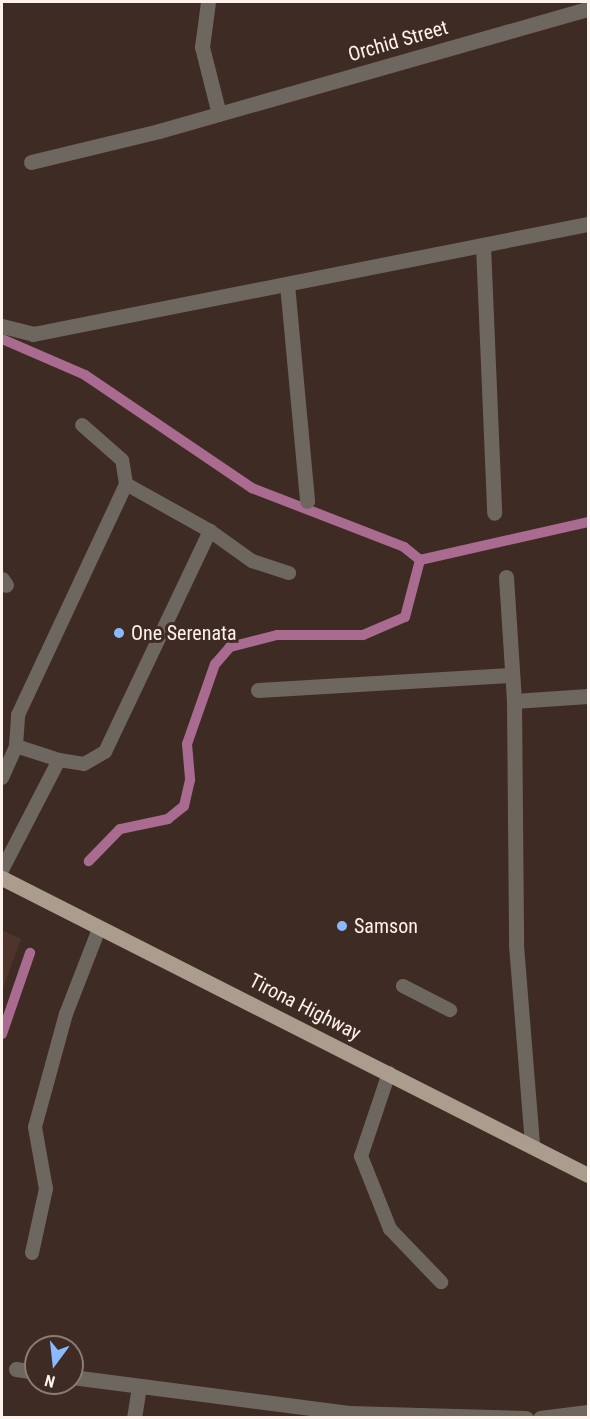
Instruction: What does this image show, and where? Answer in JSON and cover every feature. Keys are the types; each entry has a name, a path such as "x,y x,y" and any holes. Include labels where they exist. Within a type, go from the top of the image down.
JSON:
{"main road":[{"name":"Tirona Highway","path":"2,878 588,1175"}],"street":[{"path":"208,2 202,47 219,114"},
{"name":"Orchid Street","path":"31,162 219,114 585,7"},
{"path":"2,326 33,334 588,224"},
{"path":"483,245 494,513"},
{"path":"287,284 307,501"},
{"path":"506,577 514,700 516,945 532,1145"},
{"path":"258,690 512,675"},
{"path":"514,700 588,696"},
{"path":"16,1369 24,1370"},
{"path":"84,1379 349,1415 526,1418"},
{"path":"134,1418 139,1386"},
{"path":"540,1418 588,1413"}],"lane":[{"path":"2,778 16,746 18,715 126,484 122,460 82,425"},
{"path":"126,484 210,531 252,561 289,573"},
{"path":"16,746 59,760 84,764 105,752 210,531"},
{"path":"2,870 59,760"},
{"path":"32,1253 46,1189 35,1127 66,1014 99,929"},
{"path":"403,986 450,1010"},
{"path":"389,1073 361,1156 390,1229 441,1282"}],"shaded area":[{"path":"2,930 21,939 2,991"}],"waterway":[{"path":"2,339 85,375 252,488 404,547 420,560 405,617 363,635 277,635 230,647 215,664 187,744 190,780 184,806 168,819 120,829 89,861"},
{"path":"420,560 588,522"},
{"path":"2,1034 30,953"}],"place":[{"name":"One Serenata","path":"119,633"},
{"name":"Samson","path":"342,926"}]}
